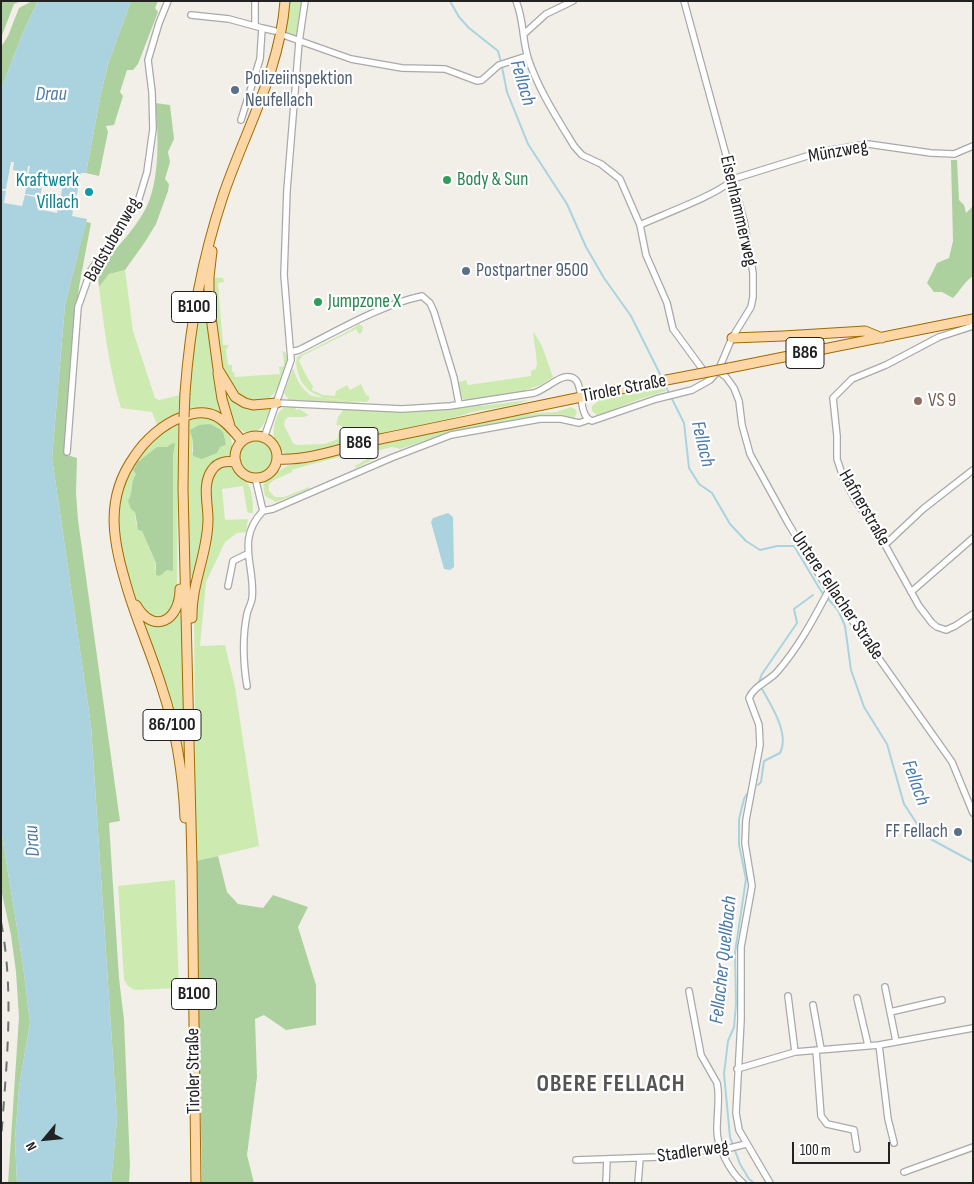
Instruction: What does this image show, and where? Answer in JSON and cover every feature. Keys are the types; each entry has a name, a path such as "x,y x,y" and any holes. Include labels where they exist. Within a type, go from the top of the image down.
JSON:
{"main road":[{"name":"B100","path":"192,864 184,445 188,350 194,306 204,261 224,195 269,77 284,17 285,1"},
{"path":"215,223 215,240 210,259 208,302 218,368 235,397 245,403 253,405 277,403"},
{"name":"Tiroler Straße","path":"277,459 293,460 306,458 362,442 973,319"},
{"path":"732,338 865,331 882,338"},
{"name":"86/100","path":"218,368 222,399 230,426"},
{"name":"86/100","path":"192,864 186,855 178,750 170,715 117,556 113,518 121,479 129,464 139,449 163,427 186,415 195,412 207,412 224,420 242,442"},
{"path":"256,436 264,438 274,446 277,459 271,471 263,476 255,477 242,472 236,462 236,452 242,442 256,436"},
{"path":"187,650 192,634 192,609 195,586 208,532 206,487 208,478 212,469 218,464 226,461 236,462"},
{"name":"86/100","path":"128,590 142,615 148,620 164,621 171,617 180,599 180,577 185,558"},
{"name":"Tiroler Straße","path":"192,864 196,1183"}],"street":[{"name":"Badstubenweg","path":"67,452 78,307 91,270 138,202 145,179 153,128 152,92 148,60 168,1"},
{"path":"254,26 255,1"},
{"path":"264,438 291,360 284,275 290,145 299,42 305,1"},
{"path":"516,1 527,56 536,80 574,146 582,155 601,164 620,179 640,225 646,255 667,304 673,329 699,362 710,380"},
{"path":"524,34 546,14 573,1"},
{"name":"Eisenhammerweg","path":"263,511 273,509 391,458 451,435 540,419 561,419 579,423 602,419 667,396 692,390 710,380 718,371 732,338 751,306 753,273 744,221 684,1"},
{"path":"191,15 229,19 275,31"},
{"path":"241,120 260,59 262,28"},
{"path":"286,36 351,59 402,68 445,69 477,81 482,80 502,64 527,56"},
{"name":"Münzweg","path":"640,225 714,192 727,185 733,179 820,152 868,144 931,153 954,154 973,146"},
{"path":"291,352 299,350 366,317 411,298 422,296 430,303 434,312 454,378 458,404"},
{"name":"Hafnerstraße","path":"973,326 940,337 886,366 852,378 833,398 838,436 837,459 840,469 854,498 884,543 925,616 946,630 973,614"},
{"name":"Untere Fellacher Straße","path":"718,371 726,377 734,388 739,401 742,426 750,454 827,595 952,762 973,814"},
{"path":"277,403 402,409 458,404 534,393 566,376 572,377 577,383 583,413 588,420"},
{"path":"884,543 923,509 973,470"},
{"path":"247,686 243,660 243,643 247,613 252,599 251,573 247,554 251,530 263,511 255,477"},
{"path":"911,592 973,538"},
{"path":"228,586 233,561 247,554"},
{"path":"770,1183 746,1144 736,1122 737,1069 741,1020 741,947 752,886 745,843 746,820 760,745 759,725 749,698 753,689 776,673 802,639 827,595"},
{"path":"885,987 896,1041"},
{"path":"689,991 702,1054 717,1083 717,1133 726,1162 737,1178 743,1183"},
{"path":"788,996 795,1052"},
{"path":"857,998 868,1045"},
{"path":"890,1012 942,1000"},
{"path":"813,1005 819,1050 821,1116 827,1124 854,1130 857,1149"},
{"path":"737,1069 795,1052 868,1045 879,1046 896,1041 973,1028"},
{"path":"879,1046 888,1119 894,1143"},
{"name":"Stadlerweg","path":"576,1160 687,1156 716,1146 722,1150 746,1144"},
{"path":"904,1172 973,1147"},
{"path":"606,1183 607,1158"},
{"name":"Stadlerweg","path":"638,1183 640,1158"}],"green space":[{"path":"1,1 21,1 14,4 1,38"},
{"path":"32,1 38,1 22,35 1,89 1,47 8,36 19,8"},
{"path":"131,1 158,1 155,8 158,12 138,64 133,70 127,70 120,92 123,96 114,125 106,126 108,132 99,176 86,173 108,64"},
{"path":"282,1 304,1 298,39 280,33"},
{"path":"155,103 170,105 174,139 168,152 170,162 165,179 169,184 168,191 156,224 125,270 109,274 99,287 97,270 135,226 150,199 157,158"},
{"path":"951,160 957,160 959,200 964,205 966,213 973,206 973,276 953,298 942,292 934,292 927,283 937,263 949,258 953,241"},
{"path":"86,222 91,223 79,287 64,454 77,458 76,493 78,520 120,821 109,823 119,978 124,1020 130,1165 129,1183 111,1183 117,1119 91,726 52,458 65,305"},
{"path":"125,270 133,331 155,398 159,400 180,395 178,414 157,425 152,412 121,408 113,378 99,287 109,274"},
{"path":"211,277 223,278 224,282 218,283 223,345 229,345 226,350 228,365 232,365 232,372 234,372 235,377 280,374 279,367 284,366 283,353 281,351 285,352 287,364 282,379 274,393 265,401 256,402 241,398 223,371 219,361 215,338"},
{"path":"203,280 206,281 224,416 206,408 189,410 190,369"},
{"path":"359,324 363,327 362,332 359,334 356,329 302,356 299,361 313,386 312,390 323,395 335,396 336,391 347,385 350,390 361,384 366,395 369,396 369,400 366,402 337,400 318,396 310,391 299,376 296,364 297,357"},
{"path":"533,331 542,346 553,377 541,385 525,390 525,392 467,400 461,398 457,383 466,380 468,385 531,376 531,371 536,369 537,363"},
{"path":"293,368 300,384 312,396 361,403 290,401 284,393"},
{"path":"221,379 233,398 272,405 266,420 257,431 247,433 235,424 228,410"},
{"path":"664,386 666,391 600,415 592,411 592,406 601,399"},
{"path":"529,400 348,442 314,454 293,456 282,451 274,440 274,426 277,417 281,410 287,407 295,407 296,410 299,409 309,415 304,417 288,417 285,420 284,425 293,443 296,445 325,444 338,439 338,434 343,432 341,425 336,425 338,417 344,409 415,412"},
{"path":"571,407 577,413 574,418 551,415 538,416 453,431 400,449 392,447 372,452 372,460 356,468 355,466 367,459 365,454 361,455 358,452 301,467 274,480 269,484 269,491 275,497 284,497 309,487 309,489 276,502 265,496 263,485 268,478 287,466 358,447 524,414 556,412"},
{"path":"205,416 213,419 228,431 232,443 232,458 211,467 206,526 194,575 192,576 189,575 187,473 189,418","holes":["210,424 224,435 226,445 192,452 193,441"]},
{"path":"178,424 177,600 170,612 163,617 154,616 143,611 136,602 123,558 119,535 122,491 130,471 141,453 157,437","holes":["174,444 167,570 160,576 155,569 156,563 142,531 136,524 135,512 128,501 136,474"]},
{"path":"210,424 222,431 226,445 220,447 217,453 202,459 193,456 193,441 190,430 199,425"},
{"path":"256,441 262,442 267,446 271,451 271,463 267,468 262,472 256,473 250,472 245,468 241,463 240,457 241,451 245,446 250,442"},
{"path":"175,443 173,456 173,571 167,570 160,576 156,575 156,563 142,531 138,530 135,512 131,509 128,501 136,474 133,470 138,462 157,447 167,447"},
{"path":"228,465 241,474 249,485 253,513 247,511 243,486 222,489 225,520 248,519 246,532 237,533 225,542 206,582 200,646 225,645 235,687 259,846 196,861 194,609 208,485 216,468"},
{"path":"178,614 182,616 184,760 182,759 141,620 161,624 170,622"},
{"path":"1,829 23,965 30,1023 19,1087 15,1139 17,1183 8,1183 19,1017 11,935 1,889"},
{"path":"218,856 227,892 238,904 263,908 273,895 308,907 298,927 316,985 316,1025 286,1030 264,1015 255,1019 257,1077 247,1155 254,1183 202,1183 196,861"},
{"path":"175,880 179,988 135,990 128,986 124,979 118,886"}],"water":[{"name":"Drau","path":"38,1 131,1 108,64 86,173 81,173 75,204 60,201 65,173 62,173 61,180 47,177 48,170 46,169 40,196 25,194 30,166 28,166 27,173 13,170 14,162 11,162 6,189 1,189 1,89 22,35"},
{"name":"Drau","path":"1,190 6,191 4,203 22,206 25,195 40,198 38,209 57,213 59,202 74,205 72,216 87,219 65,305 52,458 91,726 117,1119 111,1183 17,1183 15,1139 19,1087 30,1023 23,965 1,829"},
{"path":"448,513 453,517 454,567 450,570 444,569 431,522 433,518"}],"waterway":[{"name":"Fellach","path":"450,1 459,17 469,28 498,51 501,62"},
{"name":"Fellach","path":"502,67 507,92 528,144 567,204 586,247 604,278 631,316 662,378"},
{"name":"Fellach","path":"664,383 684,423 689,468 699,484 712,493 730,524 746,541 760,550 777,546 794,546 821,591 838,610 845,626 851,670 864,707 887,744 904,804 925,836 973,862"},
{"name":"Fellacher Quellbach","path":"759,682 762,674 797,623 794,609 813,595"},
{"name":"Fellacher Quellbach","path":"758,785 761,782 764,761 780,753 783,737 778,720 762,689"},
{"name":"Fellacher Quellbach","path":"747,794 739,819 739,845 746,879 735,953 736,1004 734,1027 728,1041 724,1074 730,1137 740,1164 749,1179 754,1183"}],"railway":[{"path":"1,922 8,976 7,1059 1,1141"}],"place":[{"name":"Polizeiinspektion Neufellach","path":"235,90"},
{"name":"Body & Sun","path":"447,180"},
{"name":"Kraftwerk Villach","path":"89,192"},
{"name":"Postpartner 9500","path":"466,271"},
{"name":"Jumpzone X","path":"318,302"},
{"name":"VS 9","path":"918,401"},
{"name":"FF Fellach","path":"958,832"}],"district":[{"name":"OBERE FELLACH","path":"611,1085"}]}
